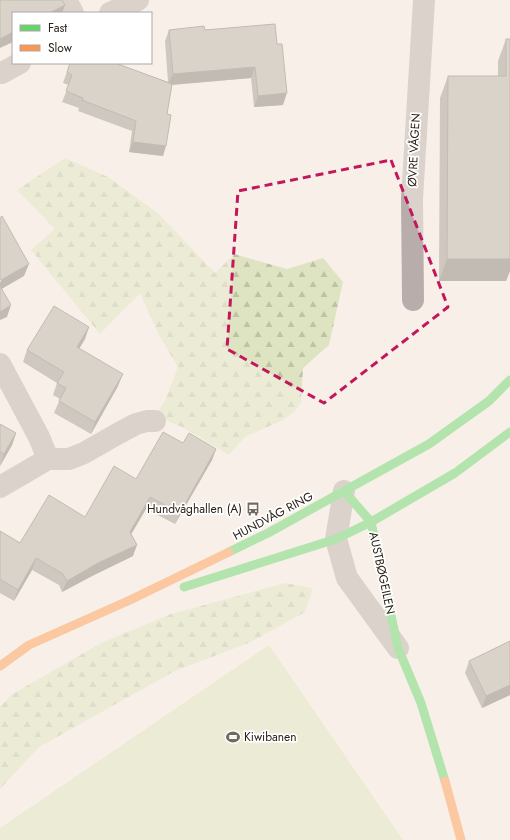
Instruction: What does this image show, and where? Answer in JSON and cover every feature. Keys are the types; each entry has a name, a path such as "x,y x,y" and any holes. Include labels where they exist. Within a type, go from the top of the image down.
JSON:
{"main road":[{"name":"HUNDVÅG RING","path":"0,666 29,645 130,600 268,533 429,444 489,401 510,380"},
{"name":"HUNDVÅG RING","path":"29,645 155,596 336,539 372,522 455,473 510,432"},
{"name":"AUSTBØGEILEN","path":"344,491 372,522 398,648 421,703 449,794 461,840"}],"street":[{"path":"66,0 72,12"},
{"path":"112,12 138,0"},
{"name":"ØVRE VÅGEN","path":"413,300 412,199 419,59 424,0"},
{"path":"0,364 39,437 48,459"},
{"path":"0,487 48,459 69,459 84,453 136,424 147,421 155,421"},
{"name":"AUSTBØGEILEN","path":"344,491 336,539 347,578 398,648"}],"highlighted area":[{"path":"391,160 448,307 324,403 227,349 238,191"}],"green space":[{"path":"65,158 108,177 158,213 215,273 234,254 287,269 323,258 343,282 329,345 303,368 301,402 296,410 283,420 245,437 229,455 184,428 156,416 166,398 178,367 159,335 140,293 100,334 31,250 55,229 17,190"},
{"path":"285,583 313,588 305,612 251,642 175,671 39,747 0,789 0,707 11,695 101,643 171,614"},
{"name":"Kiwibanen","path":"269,645 403,840 0,840 0,828"}],"building":[{"path":"0,0 62,0 65,5 51,12 12,12 12,33 0,39"},
{"path":"275,24 277,44 282,44 287,93 258,96 255,67 173,74 169,30 204,26 205,30"},
{"path":"506,39 510,39 510,259 447,259 448,76 506,76"},
{"path":"70,64 118,64 172,84 167,114 171,115 166,146 133,142 136,121 82,100 83,98 66,91 72,75 67,72"},
{"path":"2,216 29,264 1,280 0,218"},
{"path":"0,286 11,305 0,312"},
{"path":"54,306 89,327 77,347 123,374 95,422 59,401 66,388 57,383 64,372 27,350"},
{"path":"0,424 16,433 4,454 0,452"},
{"path":"163,432 183,443 189,433 216,449 180,513 150,497 130,532 137,545 98,563 67,581 63,574 36,558 18,590 0,579 0,531 20,543 49,495 85,517 114,466 136,479"},
{"path":"510,641 510,685 486,696 469,661"}],"traffic: fast":[{"path":"229,552 268,533 429,444 489,401 510,380"},
{"path":"184,587 336,539 371,522 455,473 510,432"},
{"path":"344,491 371,522 398,648 421,703 445,781"}],"traffic: slow":[{"path":"0,666 29,645 130,600 229,552"},
{"path":"445,781 461,840"}],"place":[{"name":"Hundvåghallen (A)","path":"253,509"},
{"name":"Kiwibanen","path":"233,737"}]}
